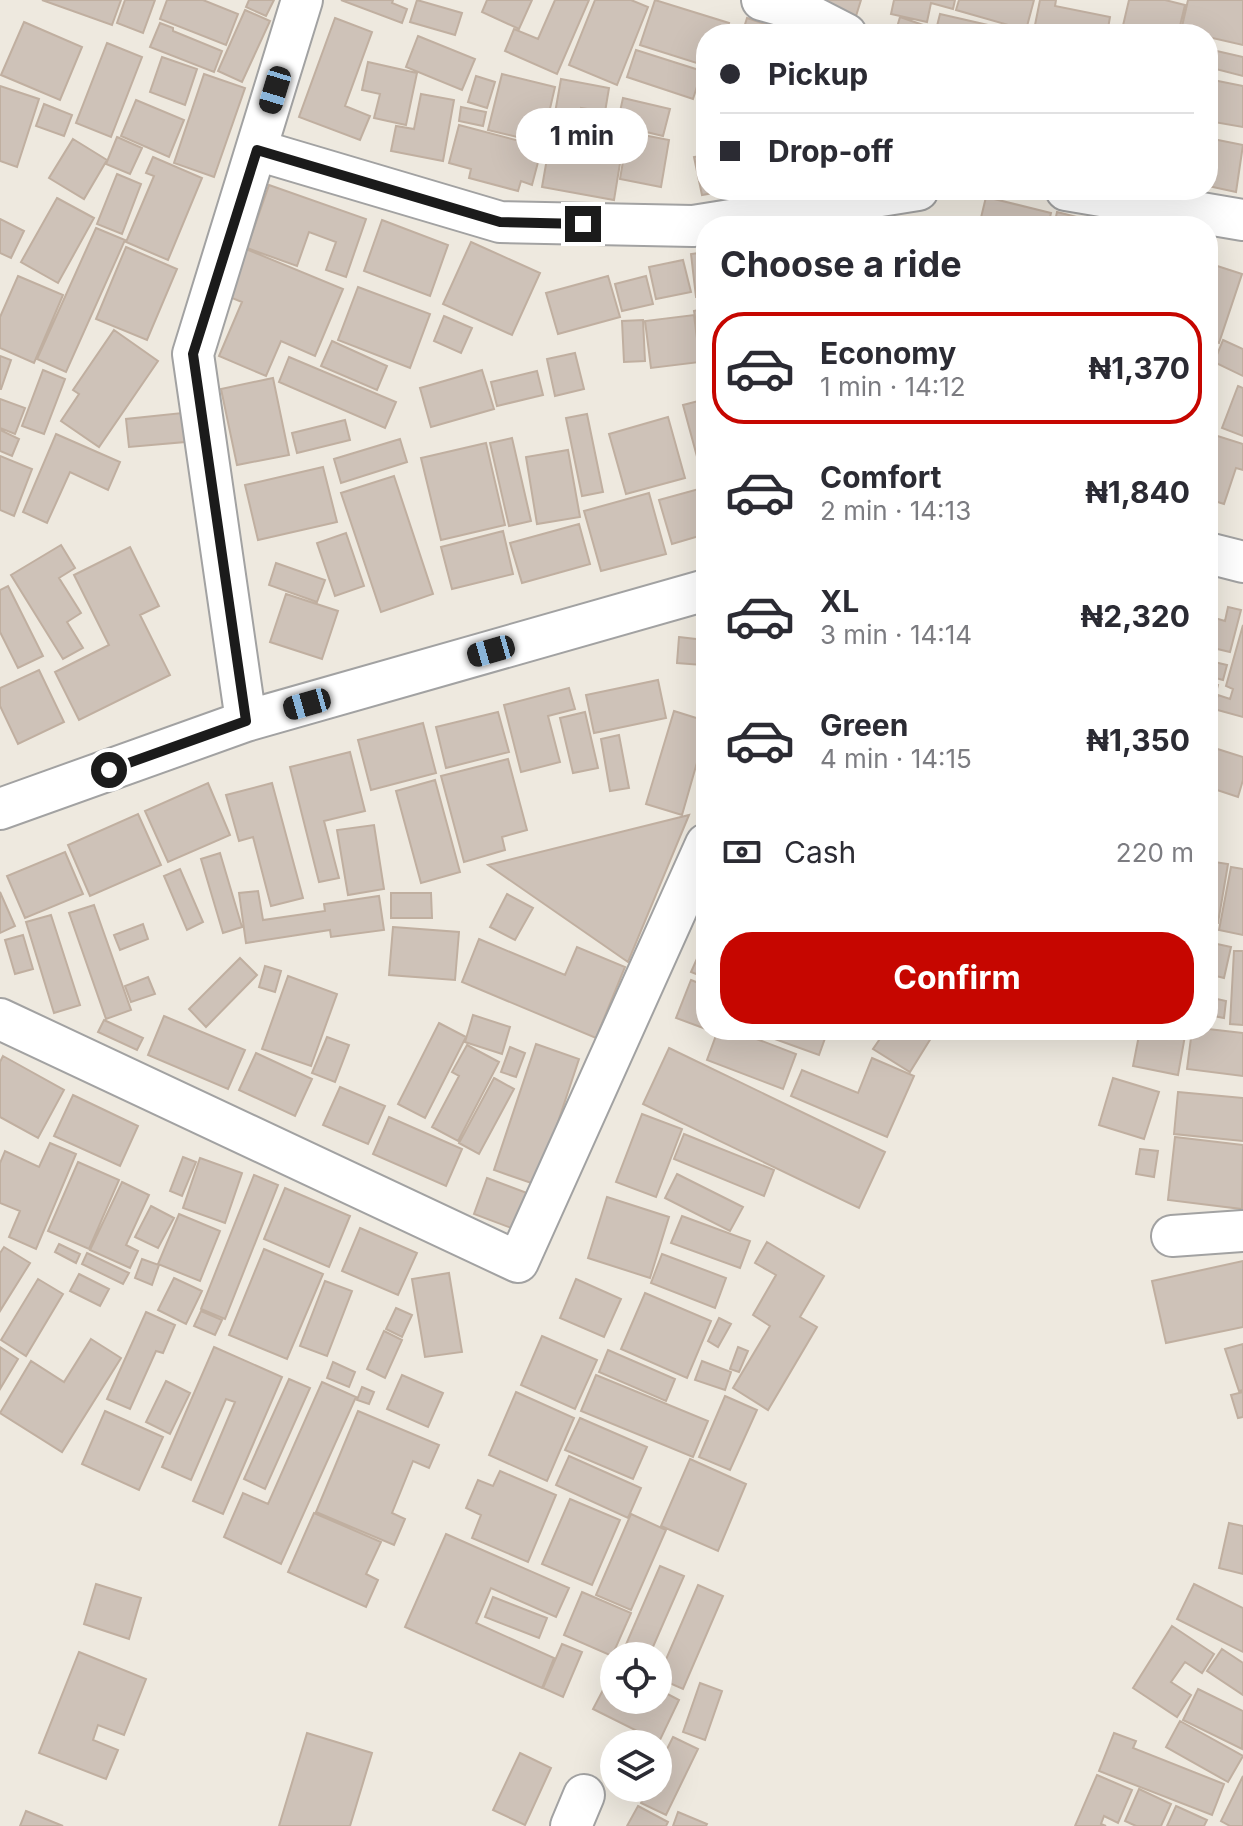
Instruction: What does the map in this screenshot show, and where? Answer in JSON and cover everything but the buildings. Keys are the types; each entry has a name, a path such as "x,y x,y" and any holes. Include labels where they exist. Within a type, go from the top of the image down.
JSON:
{"street":[{"path":"246,721 193,354 302,0"},
{"path":"762,0 801,11 826,24"},
{"path":"257,150 500,222 696,226"},
{"path":"756,216 856,200"},
{"path":"1125,200 1243,220"},
{"path":"1218,556 1243,562"},
{"path":"0,809 246,721 696,593"},
{"path":"0,1019 518,1262 696,866"},
{"path":"1172,1236 1243,1231"}],"route":[{"path":"109,770 246,721 193,354 257,150 500,222 583,224"}]}
